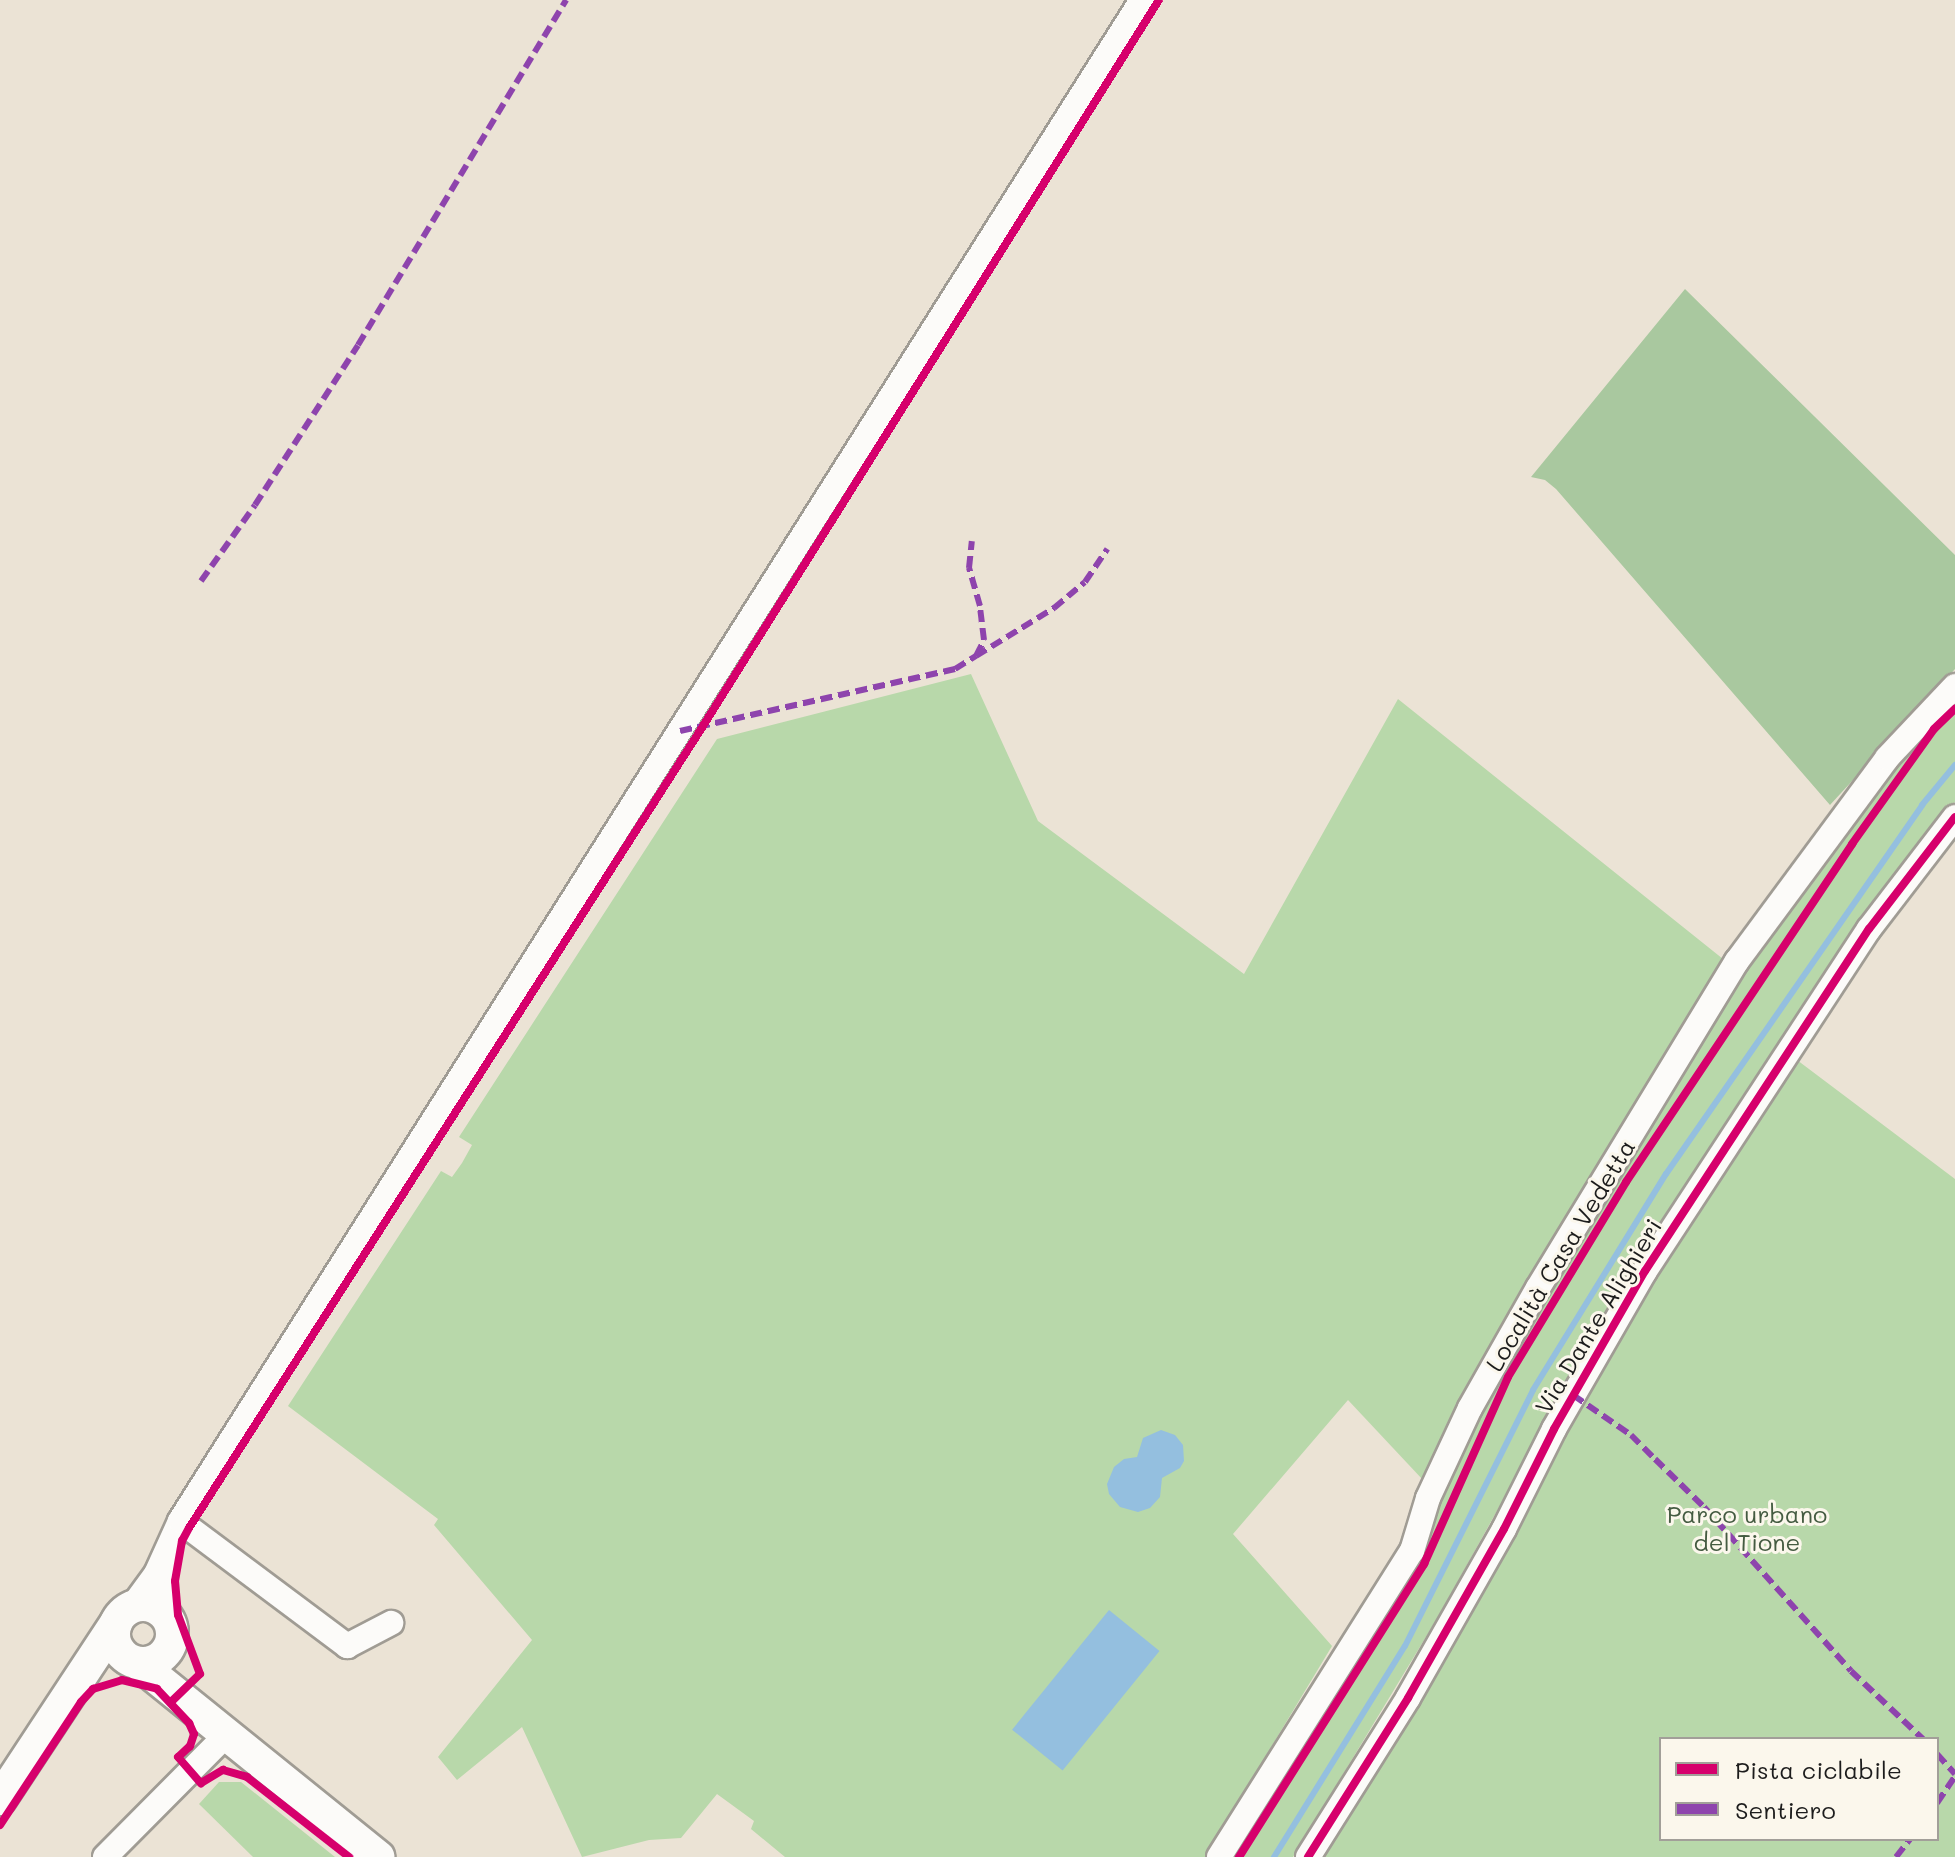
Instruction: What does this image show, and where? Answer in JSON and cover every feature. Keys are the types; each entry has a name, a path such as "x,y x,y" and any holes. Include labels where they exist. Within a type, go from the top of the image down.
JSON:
{"main road":[{"path":"0,1799 124,1616 148,1606 170,1629 199,1696 226,1735"},
{"path":"124,1616 117,1648 378,1857"},
{"path":"70,1692 112,1658 148,1663 164,1654 170,1629"}],"street":[{"path":"124,1616 156,1574 176,1527 1142,0"},
{"name":"Località Casa Vedetta","path":"1219,1857 1412,1551 1428,1498 1470,1408 1538,1288 1737,961 1887,758 1955,686"},
{"name":"Via Dante Alighieri","path":"1308,1857 1408,1698 1504,1529 1554,1429 1645,1271 1869,929 1955,817"},
{"path":"176,1527 347,1646 391,1623"},
{"path":"170,1629 163,1594 176,1527"},
{"path":"105,1857 226,1735"}],"green space":[{"path":"1685,289 1955,555 1955,669 1830,805 1556,489 1545,480 1531,477"},
{"path":"971,674 1038,821 1244,974 1398,699 1728,963 1486,1354 1423,1480 1348,1400 1233,1534 1332,1646 1205,1857 785,1857 751,1829 754,1821 717,1794 681,1838 649,1840 582,1857 522,1727 457,1780 438,1757 532,1640 434,1525 438,1519 288,1406 441,1171 452,1177 462,1163 472,1145 459,1137 717,739"},
{"path":"1955,702 1955,802 1894,880 1643,1248 1438,1617 1293,1857 1230,1857 1443,1490 1485,1402 1565,1262 1754,959 1907,752"},
{"name":"Parco urbano del Tione","path":"1797,1060 1955,1179 1955,1857 1316,1857 1576,1405 1666,1256"},
{"path":"219,1782 241,1782 335,1857 253,1857 199,1804"}],"water":[{"path":"1161,1430 1175,1435 1183,1445 1184,1461 1180,1468 1162,1478 1160,1497 1150,1508 1138,1512 1120,1507 1109,1494 1107,1484 1114,1467 1124,1459 1137,1457 1143,1438"},
{"path":"1109,1610 1160,1651 1063,1771 1012,1730"}],"waterway":[{"path":"1274,1857 1405,1646 1533,1390 1666,1174 1922,805 1955,765"}],"marked path":[{"path":"201,581 255,505 358,345 566,0"},
{"path":"680,731 955,669 976,656 984,640 980,606 969,568 972,541"},
{"path":"976,656 1054,608 1085,582 1107,549"},
{"path":"1573,1395 1631,1435 1704,1507 1851,1671 1921,1737"},
{"path":"1939,1756 1955,1774"},
{"path":"1939,1800 1955,1776"},
{"path":"1896,1857 1908,1841"}],"cycle path":[{"path":"172,1701 200,1674 178,1615 175,1581 182,1541 189,1528 703,726 1159,0"},
{"path":"1239,1857 1424,1564 1508,1377 1626,1182 1852,844 1934,729 1955,709"},
{"path":"1308,1857 1408,1698 1504,1529 1554,1429 1645,1271 1869,929 1955,817"},
{"path":"0,1825 81,1702 93,1689 122,1680 157,1689 189,1723 194,1734 190,1746 178,1757 201,1783 223,1770 247,1777 349,1857"}]}
